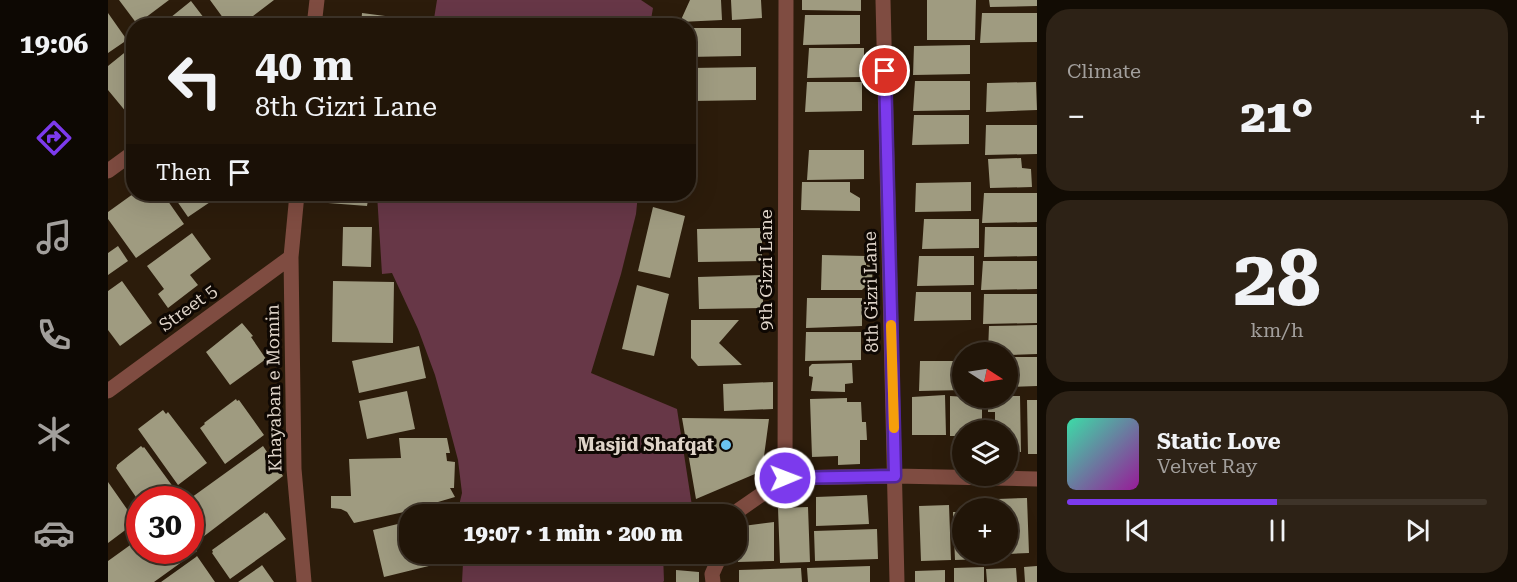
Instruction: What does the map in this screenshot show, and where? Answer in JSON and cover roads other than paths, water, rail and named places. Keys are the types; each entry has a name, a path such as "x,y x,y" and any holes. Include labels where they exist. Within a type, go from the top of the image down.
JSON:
{"street":[{"name":"9th Gizri Lane","path":"785,478 786,0"},
{"name":"8th Gizri Lane","path":"883,0 897,582"},
{"path":"108,171 126,158"},
{"name":"Khayaban e Momin","path":"296,201 291,257 294,469 304,582"},
{"name":"Street 5","path":"108,391 291,257"},
{"path":"747,504 785,478 895,476 1037,479"},
{"path":"712,582 712,574 716,564"}],"place":[{"name":"Masjid Shafqat","path":"726,445"}]}
